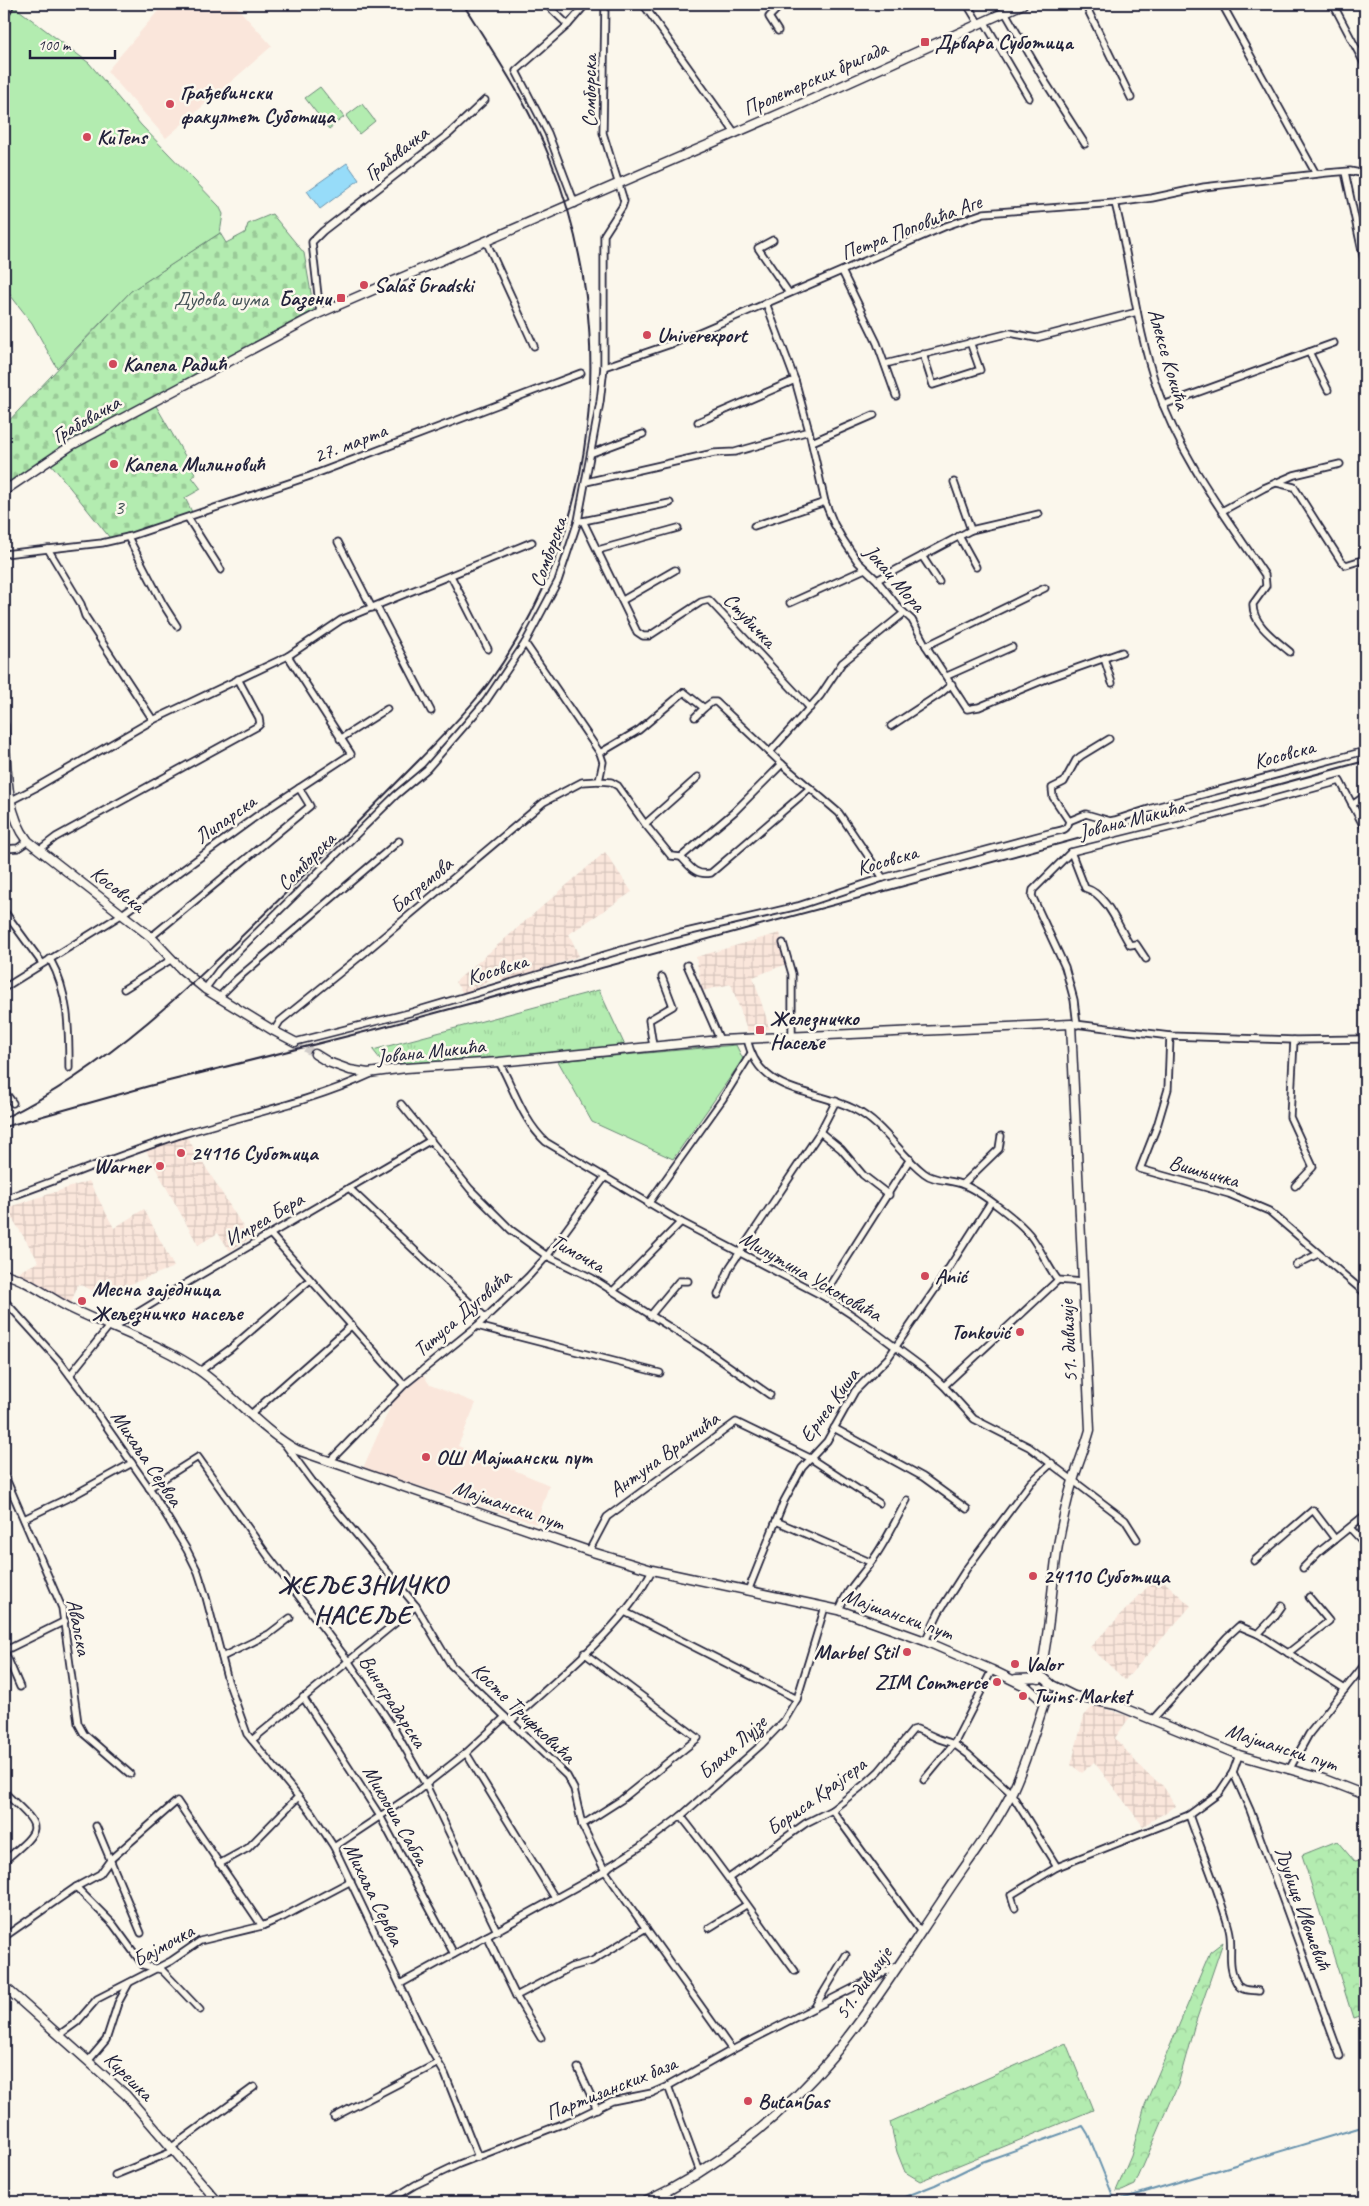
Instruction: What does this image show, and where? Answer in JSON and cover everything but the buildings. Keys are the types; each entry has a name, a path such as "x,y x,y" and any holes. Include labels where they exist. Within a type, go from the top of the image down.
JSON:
{"street":[{"path":"4,17 11,4"},
{"path":"546,4 568,25"},
{"path":"575,204 548,133 516,71 568,25 586,4"},
{"name":"Сомборска","path":"205,989 219,970 396,795 427,768 486,701 525,643 558,581 580,520 604,367 604,238 607,229 623,204 624,196 604,133 605,4"},
{"path":"643,4 735,133"},
{"path":"775,4 778,8 769,16 778,31"},
{"path":"966,4 982,22 1029,98"},
{"name":"Пролетерских бригада","path":"620,182 735,133 1005,12 1013,6 1023,4"},
{"path":"1085,4 1131,98"},
{"path":"1222,4 1316,174"},
{"path":"1333,4 1365,66"},
{"path":"1005,12 1046,83 1085,144"},
{"name":"Грабовачка","path":"320,313 312,242 323,231 450,133 485,100"},
{"path":"1345,172 1365,265"},
{"name":"Петра Поповића Аге","path":"604,367 674,343 946,226 984,213 1116,203 1213,186 1316,174 1345,172 1365,174"},
{"name":"Грабовачка","path":"4,490 72,445 320,313 575,204 620,182"},
{"name":"Алексе Кокића","path":"1116,203 1128,256 1137,312 1150,366 1163,405 1190,462 1267,580 1266,586 1253,604 1255,616 1269,634 1290,652"},
{"path":"773,240 758,248 789,293"},
{"path":"486,241 534,346"},
{"path":"842,271 885,364 896,396"},
{"name":"Јокаи Мора","path":"766,303 794,380 812,442 826,502 842,538 865,569 912,620 926,646 967,709 972,709 1046,678 1122,652"},
{"path":"885,364 1010,333 1036,338 1137,312"},
{"path":"923,354 933,385 980,370 970,342"},
{"path":"1163,405 1334,343"},
{"path":"1309,352 1328,390"},
{"name":"27. марта","path":"4,554 102,543 128,537 310,476 582,373"},
{"path":"698,422 794,380"},
{"path":"812,442 874,415"},
{"path":"586,482 705,454 735,452 809,431"},
{"path":"592,453 643,434"},
{"path":"1222,511 1276,483 1294,476 1340,464"},
{"path":"954,482 971,530"},
{"path":"1276,483 1294,487 1341,561 1346,565 1365,559"},
{"path":"580,520 670,502"},
{"path":"754,526 826,502"},
{"path":"877,580 971,530 1039,514"},
{"path":"188,518 221,570"},
{"name":"Стубичка","path":"580,520 598,550 637,632 643,636 649,636 701,602 710,600 810,708"},
{"path":"598,550 678,528"},
{"path":"959,536 976,567"},
{"path":"128,537 163,604 177,626"},
{"path":"338,542 431,711"},
{"path":"7,801 35,788 153,720 288,656 341,620 532,542"},
{"path":"48,549 81,604 85,616 153,720"},
{"path":"922,556 939,582"},
{"path":"790,603 865,569"},
{"path":"623,600 675,570"},
{"path":"451,576 488,649"},
{"path":"926,646 1045,588"},
{"path":"770,752 810,708 842,663 904,613"},
{"path":"525,643 600,753 603,762 599,781 611,782 618,786 671,856 681,857 694,871 704,875 711,873 810,788"},
{"path":"946,676 1012,647"},
{"path":"288,656 340,739 387,709"},
{"path":"1104,658 1112,683"},
{"path":"39,850 56,837 260,724 259,718 238,679"},
{"path":"891,726 952,684"},
{"path":"600,753 639,730 684,692 704,708"},
{"path":"695,717 712,702 716,702 782,764 839,813 883,878"},
{"name":"Косовска","path":"4,725 7,801 16,823 28,841 151,937 205,989 274,1032 295,1042 409,1013 668,936 798,906 883,878 1065,830 1068,827 1069,821 1086,814 1110,821 1115,820 1152,808 1365,751"},
{"name":"Липарска","path":"4,988 121,915 212,847 351,754 340,739"},
{"path":"1069,821 1053,797 1052,788 1064,782 1076,760 1109,739"},
{"path":"681,857 734,812 782,764"},
{"path":"645,824 698,777"},
{"name":"Багремова","path":"274,1032 280,1021 419,908 544,802 582,782 599,781"},
{"name":"Јована Микића","path":"1074,1024 1074,1000 1065,967 1032,896 1033,890 1071,852 1184,824 1340,781 1365,829"},
{"path":"151,937 310,806 298,788"},
{"path":"1352,805 1365,796"},
{"path":"4,849 18,848 28,841"},
{"path":"218,998 238,978 399,842"},
{"path":"1071,852 1085,888 1095,891 1101,897 1130,944 1136,944 1146,959"},
{"path":"4,910 42,963"},
{"path":"783,943 792,974 792,1036"},
{"path":"50,959 64,992 70,1025 69,1068"},
{"path":"124,989 172,959"},
{"path":"687,965 720,1040"},
{"path":"653,1046 649,1020 673,1006 662,977"},
{"name":"Јована Микића","path":"4,1199 182,1135 272,1110 353,1082 375,1072 406,1068 499,1062 748,1038 1074,1024 1170,1036 1294,1040 1365,1039"},
{"name":"51. дивизије","path":"1038,1679 1046,1652 1058,1546 1073,1481 1090,1430 1074,1024"},
{"name":"Вишњичка","path":"1170,1036 1168,1089 1157,1126 1140,1170 1249,1201 1269,1211 1365,1293"},
{"path":"748,1038 750,1055 762,1069 781,1084 836,1101 872,1121 930,1177 963,1184 991,1202 1031,1236 1058,1280"},
{"path":"1294,1040 1290,1117 1313,1167 1295,1186"},
{"path":"315,1054 328,1062 350,1070 364,1073 375,1072"},
{"path":"648,1204 722,1100 750,1055"},
{"name":"Милутина Ускоковића","path":"499,1062 534,1131 546,1142 648,1204 823,1296 896,1345 944,1386 974,1419 1029,1447 1052,1463 1125,1520 1137,1539"},
{"path":"350,1070 353,1075 353,1082"},
{"path":"4,1090 14,1103"},
{"path":"718,1295 730,1267 820,1132 836,1101"},
{"name":"Тимочка","path":"401,1104 487,1208 511,1230 547,1256 613,1291 706,1350 770,1396"},
{"path":"820,1132 841,1149 863,1176 889,1195"},
{"path":"963,1184 999,1149 1001,1136"},
{"name":"Имреа Бера","path":"70,1375 112,1326 431,1140"},
{"path":"823,1296 889,1195 910,1159"},
{"name":"Титуса Дуговића","path":"329,1462 404,1385 477,1326 514,1292 547,1256 605,1177"},
{"path":"350,1188 486,1318"},
{"name":"Ернеа Киша","path":"748,1591 793,1483 810,1458 821,1449 855,1391 888,1358 991,1202"},
{"path":"613,1291 681,1222"},
{"path":"271,1234 404,1385"},
{"path":"1296,1265 1318,1254"},
{"name":"Мајшански пут","path":"4,1274 69,1308 158,1346 200,1371 226,1390 282,1442 297,1450 589,1551 652,1570 840,1610 925,1641 1012,1678 1033,1692"},
{"path":"200,1371 230,1349 310,1280"},
{"path":"944,1386 1058,1280 1083,1282"},
{"path":"650,1316 679,1281 688,1281"},
{"name":"Михаља Сервоа","path":"4,1300 70,1375 149,1488 183,1543 198,1572 241,1721 252,1740 324,1830 334,1846 438,2063 446,2074 478,2157"},
{"path":"251,1414 352,1325"},
{"path":"477,1326 660,1373"},
{"name":"Антуна Вранчића","path":"589,1551 606,1517 736,1422 810,1458 879,1503"},
{"path":"834,1428 923,1477 967,1508"},
{"name":"Косте Трифковића","path":"282,1442 312,1482 416,1606 451,1665 567,1776 574,1788 582,1825 605,1872 732,2050"},
{"name":"Виноградарска","path":"149,1488 198,1457 268,1556 349,1662 394,1728 426,1785 497,1931"},
{"path":"24,1519 72,1496 132,1463"},
{"path":"925,1641 939,1612 957,1582 1031,1482 1052,1463"},
{"name":"Авалска","path":"4,1474 56,1591 65,1621 78,1723 84,1734 130,1774"},
{"path":"840,1610 843,1600 859,1574 870,1562 907,1500"},
{"path":"1254,1560 1313,1510 1335,1540"},
{"path":"1303,1568 1365,1515"},
{"path":"776,1521 870,1562"},
{"path":"1350,1528 1365,1544"},
{"path":"334,1846 426,1785 508,1720 584,1653 625,1612 652,1570"},
{"path":"1288,1653 1329,1621 1309,1597"},
{"path":"252,1740 416,1606"},
{"path":"1258,1634 1282,1606"},
{"name":"Блаха Лујзе","path":"400,1984 605,1872 610,1866 640,1847 680,1816 773,1734 797,1699 825,1607"},
{"path":"625,1612 797,1699"},
{"path":"222,1658 269,1634 290,1618"},
{"path":"20,1688 4,1651 65,1621"},
{"path":"1153,1719 1239,1626 1258,1634 1345,1689"},
{"name":"51. дивизије","path":"1046,1652 1048,1676 1051,1683"},
{"path":"582,1825 621,1800 698,1738 584,1653"},
{"path":"1289,1770 1309,1734 1365,1664"},
{"path":"924,1780 954,1744 992,1670"},
{"name":"Мајшански пут","path":"1012,1678 1038,1679"},
{"path":"1044,1678 1051,1683 1051,1693 1046,1698 1039,1698 1033,1692 1033,1684 1038,1679 1044,1678"},
{"name":"Мајшански пут","path":"1051,1683 1074,1696"},
{"name":"51. дивизије","path":"1033,1692 1037,1706 1038,1722"},
{"name":"Мајшански пут","path":"1046,1698 1074,1696 1116,1705 1239,1755 1324,1778 1365,1795"},
{"name":"Миклоша Сабоа","path":"303,1697 380,1816 454,1954"},
{"name":"51. дивизије","path":"645,2202 700,2172 737,2146 791,2101 832,2057 921,1932 1011,1793 1028,1754 1046,1698"},
{"name":"Бориса Крајгера","path":"729,1878 806,1824 832,1810 879,1771 913,1730 917,1729 954,1744 1011,1793 1057,1867"},
{"path":"466,1753 556,1898"},
{"path":"1015,1908 1011,1895 1057,1867 1189,1815 1219,1793 1233,1772 1239,1755"},
{"name":"Љубице Ивошевић","path":"1233,1772 1250,1810 1340,2056"},
{"path":"4,1861 35,1832 35,1825 32,1819 5,1794"},
{"path":"219,1864 248,1848 298,1797"},
{"path":"4,1937 76,1887 100,1874 111,1859 177,1801 262,1926"},
{"path":"832,1810 921,1932"},
{"path":"1189,1815 1221,1900 1230,1932 1229,1960 1238,1986 1242,1989 1259,1991"},
{"path":"680,1816 729,1878 746,1905 795,1971"},
{"path":"96,1826 141,1933"},
{"name":"Бајмочка","path":"89,2060 106,2040 118,2003 129,1983 200,1942 262,1926 351,1882"},
{"path":"76,1887 112,1924 143,1965 162,1970 200,2010"},
{"path":"709,1928 746,1905"},
{"path":"516,1996 571,1967 592,1961 646,1928"},
{"path":"486,1936 516,1996 541,2038"},
{"path":"816,2006 846,1955"},
{"name":"Партизанских база","path":"388,2202 441,2171 575,2120 612,2101 652,2093 668,2086 732,2050 898,1965"},
{"path":"59,2035 77,2022 97,2000 129,1983"},
{"name":"Кирешка","path":"4,1986 126,2095 218,2202"},
{"path":"334,2117 438,2063"},
{"path":"578,2068 597,2109"},
{"path":"668,2086 700,2172"},
{"path":"115,2175 173,2149 254,2087"}],"shaded area":[{"name":"Грађевински факултет Суботица","path":"164,4 234,4 272,46 166,138 107,71"},
{"path":"605,852 632,892 569,934 579,956 503,983 499,974 465,996 455,982"},
{"path":"780,933 787,964 753,977 770,1029 748,1032 731,984 702,991 696,957"},
{"path":"185,1134 250,1238 230,1251 218,1233 198,1245 145,1149"},
{"path":"89,1181 114,1228 144,1209 174,1267 103,1295 78,1284 70,1306 11,1275 39,1262 6,1208"},
{"name":"ОШ Мајшански пут","path":"423,1375 430,1385 476,1403 458,1446 549,1485 536,1524 363,1468 393,1401"},
{"path":"1158,1576 1191,1606 1125,1680 1090,1647"},
{"path":"1094,1705 1130,1717 1115,1738 1145,1772 1163,1786 1176,1806 1143,1826 1094,1762 1082,1773 1071,1765 1084,1716"}],"green space":[{"path":"11,4 89,63 141,125 219,206 223,214 220,233 131,291 57,368 32,323 4,287 4,17"},
{"path":"320,87 344,117 329,129 305,98"},
{"path":"362,104 375,121 359,134 346,116"},
{"name":"Дудова шума","path":"272,214 304,253 314,310 71,442 4,487 4,426 131,291 220,233 226,243 245,233 248,224"},
{"name":"3","path":"155,404 196,475 192,477 201,489 185,498 192,512 131,533 110,538 51,464 76,447"},
{"path":"599,990 627,1050 542,1053 489,1060 384,1064 373,1050"},
{"path":"736,1045 743,1059 673,1159 592,1122 558,1061"},
{"path":"1337,1841 1355,1862 1365,1860 1365,2014 1353,2018 1302,1855"},
{"path":"1223,1942 1194,2027 1178,2085 1135,2185 1122,2191 1116,2191 1131,2156 1145,2105 1210,1952"},
{"path":"1066,2043 1093,2110 920,2181 905,2172 897,2152 890,2122"}],"water":[{"path":"347,163 359,180 320,209 307,191"}],"waterway":[{"path":"854,2202 868,2199 902,2198 935,2185 982,2162 1083,2126 1115,2201 1365,2126"}],"tunnel":[{"path":"295,1042 315,1054"}],"railway":[{"path":"4,1118 46,1096 85,1070 124,1042 161,1011 197,979 389,791 454,724 488,684 525,625 554,563 574,498 587,431 590,363 586,295 573,227 551,161 522,100 463,4"},
{"path":"4,1127 149,1086 380,1028 1365,761"}],"place":[{"name":"Дрвара Суботица","path":"925,42"},
{"name":"Грађевински факултет Суботица","path":"170,104"},
{"name":"KuTens","path":"87,137"},
{"name":"Salaš Gradski","path":"364,285"},
{"name":"Базени","path":"341,298"},
{"name":"Univerexport","path":"647,335"},
{"name":"Капела Радић","path":"113,364"},
{"name":"Капела Милиновић","path":"114,464"},
{"name":"Железничко Насеље","path":"760,1030"},
{"name":"24116 Суботица","path":"181,1153"},
{"name":"Warner","path":"160,1166"},
{"name":"Anić","path":"925,1276"},
{"name":"Месна заједница Жељезничко насеље","path":"82,1301"},
{"name":"Tonković","path":"1020,1332"},
{"name":"ОШ Мајшански пут","path":"426,1457"},
{"name":"24110 Суботица","path":"1033,1576"},
{"name":"Marbel Stil","path":"907,1652"},
{"name":"Valor","path":"1015,1664"},
{"name":"ZIM Commerce","path":"997,1682"},
{"name":"Twins Market","path":"1023,1696"},
{"name":"ButanGas","path":"748,2101"}],"district":[{"name":"ЖЕЉЕЗНИЧКО НАСЕЉЕ","path":"363,1599"}]}
